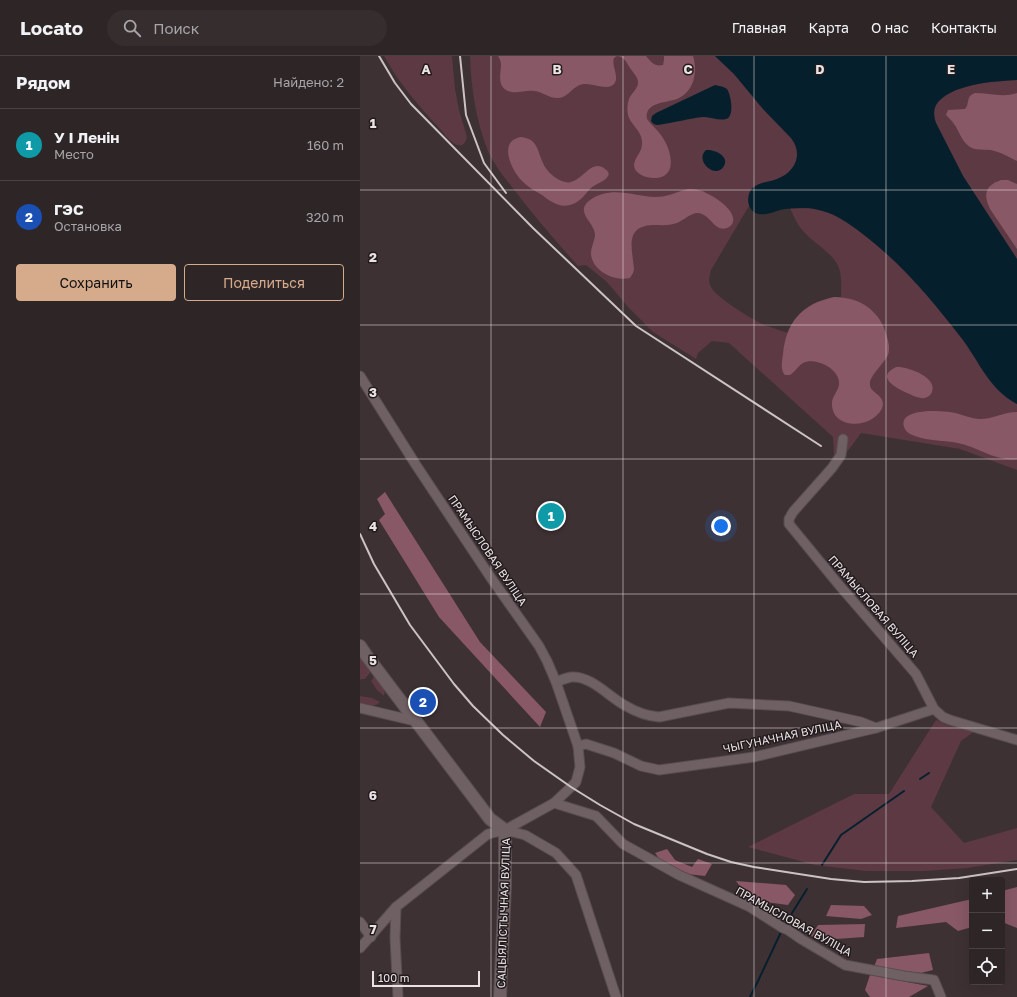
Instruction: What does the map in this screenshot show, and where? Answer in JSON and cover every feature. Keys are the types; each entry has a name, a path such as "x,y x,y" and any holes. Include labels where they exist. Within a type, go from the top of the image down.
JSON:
{"street":[{"name":"ПРАМЫСЛОВАЯ ВУЛІЦА","path":"360,376 416,465 548,661 578,746 580,767 576,782 554,803 505,830 488,834 396,907 360,948"},
{"name":"ПРАМЫСЛОВАЯ ВУЛІЦА","path":"843,439 840,455 832,468 793,512 789,519 792,528 916,674 934,709 943,717 950,720 1017,740"},
{"name":"САЦЫЯЛІСТЫЧНАЯ ВУЛІЦА","path":"360,646 490,819 505,830 525,836 556,854 576,875 616,997"},
{"name":"ЧЫГУНАЧНАЯ ВУЛІЦА","path":"556,682 571,677 582,679 601,688 625,706 650,716 659,717 729,703 789,706 861,722 876,728"},
{"path":"360,708 415,721"},
{"name":"ЧЫГУНАЧНАЯ ВУЛІЦА","path":"578,746 586,744 614,753 641,766 659,770 754,757 876,728 934,709"},
{"name":"ПРАМЫСЛОВАЯ ВУЛІЦА","path":"554,803 596,816 623,844 679,875 750,907 845,965 934,980 941,997"},
{"name":"САЦЫЯЛІСТЫЧНАЯ ВУЛІЦА","path":"500,997 505,886 505,830"},
{"path":"396,907 395,938 398,997"},
{"path":"360,922 371,937"}],"shaded area":[{"path":"384,56 452,56 455,89 459,110 467,137 464,144 457,145 448,138 409,93"},
{"path":"470,56 715,56 734,74 763,109 791,138 797,153 795,163 789,172 784,176 751,189 749,194 749,206 711,270 709,281 713,290 734,307 751,318 764,325 788,333 797,317 808,306 823,300 841,297 841,275 837,263 803,230 796,221 790,208 808,208 822,211 844,220 889,256 915,282 940,310 963,340 983,371 1013,402 1017,404 1017,470 960,449 861,433 836,467 830,465 834,455 833,437 729,343 712,341 698,353 696,359 653,332 628,307 607,282 586,265 578,266 536,217 490,156 477,116"},
{"path":"498,56 617,56 613,61 616,81 608,87 588,84 580,85 566,96 559,98 536,91 509,91 503,88 500,82 501,64"},
{"path":"617,56 646,56 653,64 663,65 664,56 693,56 695,75 691,87 687,92 677,99 652,106 647,113 647,119 660,133 666,143 670,155 670,168 668,173 664,176 653,178 644,176 635,169 634,165 641,149 642,139 628,115 627,107 629,99 637,87 638,81 625,60 622,57"},
{"path":"1017,80 1017,259 963,176 936,123 934,110 942,98 951,92 962,88 997,81"},
{"path":"975,93 1001,95 1017,93 1017,161 994,151 970,147 946,115 948,110 965,109 969,97"},
{"path":"521,137 527,138 534,143 546,169 562,181 571,182 590,169 600,166 606,169 609,175 607,178 591,188 576,203 564,206 556,204 522,181 514,170 508,150 510,144 514,140"},
{"path":"1001,180 1008,180 1017,184 1017,249 988,204 986,195 987,191 992,185"},
{"path":"688,189 703,192 725,205 732,214 733,222 731,225 723,229 719,228 702,214 695,213 674,224 644,226 637,230 632,241 634,270 630,278 624,279 611,276 604,273 595,265 591,253 595,234 584,213 586,204 590,200 606,193 614,192 660,197"},
{"path":"834,297 852,300 868,307 880,320 888,342 888,355 872,377 870,383 872,389 882,400 883,406 875,417 866,422 853,424 847,423 841,421 833,412 832,402 839,382 835,372 830,368 814,361 801,364 790,375 785,375 782,371 785,343 792,324 798,316 813,304"},
{"path":"896,367 907,368 926,377 933,387 931,394 925,398 918,397 893,385 887,378 887,375"},
{"path":"928,411 951,412 980,419 1017,412 1017,459 994,456 958,443 921,438 906,431 904,422 908,416"},
{"path":"385,492 480,642 546,712 540,727 439,617 379,520 385,514 377,499"},
{"path":"360,651 372,670 365,679 360,680"},
{"path":"376,674 384,687 384,696 377,690 371,681"},
{"path":"360,696 372,698 380,702 373,705 360,703"},
{"path":"936,720 950,726 975,731 961,741 931,807 964,843 1017,828 1017,860 967,868 925,871 866,871 815,865 748,847 854,794 889,794"},
{"path":"667,849 675,860 692,867 698,859 712,864 705,876 669,872 655,853"},
{"path":"736,881 786,885 795,895 788,905 750,900"},
{"path":"1017,887 1017,928 1005,923 1005,890"},
{"path":"969,900 969,928 958,931 946,922 896,928 898,916"},
{"path":"831,905 864,906 872,915 861,919 826,916"},
{"path":"865,924 864,937 822,940 811,936 818,925"},
{"path":"929,953 933,970 921,973 874,967 877,959"},
{"path":"870,975 928,986 909,997 870,997 865,990"}],"water":[{"path":"715,56 1017,56 1017,80 997,81 973,85 951,92 942,98 936,105 934,114 936,123 963,176 1017,259 1017,404 1007,398 992,383 963,340 937,307 909,276 895,261 863,234 837,217 819,210 809,208 791,208 772,213 758,214 751,209 748,200 752,189 756,185 777,179 789,172 796,162 797,150 791,138 763,109 734,74"},
{"path":"715,85 727,89 730,96 731,114 726,119 721,120 704,117 658,125 651,121 652,116 656,113"},
{"path":"706,150 717,152 723,156 725,162 724,166 720,170 712,170 704,164 703,154"}],"waterway":[{"path":"920,779 929,773"},
{"path":"822,865 841,835 904,791"},
{"path":"784,926 807,889"},
{"path":"750,997 782,930"}],"railway":[{"path":"379,56 395,83 411,104 533,228 636,326 821,446"},
{"path":"460,56 466,115 484,163 506,193"},
{"path":"360,534 374,564 410,625 454,684 473,706 503,735 534,761 571,787 634,824 707,854 731,862 831,879 864,882 912,881 959,878 1017,869"}],"place":[{"name":"У І Ленін","path":"551,516"},
{"name":"ГЭС","path":"423,702"}]}
